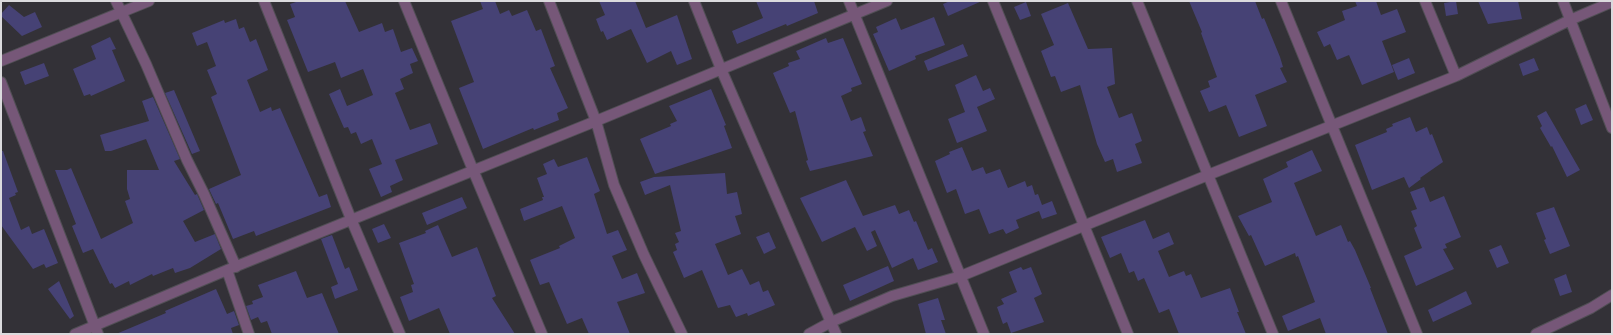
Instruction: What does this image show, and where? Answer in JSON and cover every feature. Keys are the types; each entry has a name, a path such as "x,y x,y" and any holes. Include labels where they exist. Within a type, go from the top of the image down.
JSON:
{"street":[{"path":"116,1 120,13 146,64 187,160 204,194 232,268 249,334"},
{"path":"1,61 149,1"},
{"path":"264,1 351,219 400,334"},
{"path":"404,1 542,334"},
{"path":"549,1 596,121 614,185 644,255 682,334"},
{"path":"694,1 721,69 836,334"},
{"path":"849,1 984,334"},
{"path":"74,334 96,330 232,268 596,121 887,1"},
{"path":"993,1 1128,334"},
{"path":"1137,1 1273,334"},
{"path":"1281,1 1417,334"},
{"path":"1425,1 1456,76"},
{"path":"1563,1 1612,128"},
{"path":"809,334 831,322 892,296 961,276 1456,76 1570,20 1612,2"},
{"path":"1,82 96,330"},
{"path":"1536,334 1591,308 1612,295"}],"building":[{"path":"299,1 345,1 359,32 382,23 385,32 393,29 401,52 412,48 418,61 410,64 413,73 400,79 404,89 395,93 410,130 430,123 438,144 395,160 403,180 390,186 392,192 381,197 369,169 382,164 372,139 361,144 356,132 351,134 348,127 344,128 329,94 340,89 347,106 373,95 363,69 341,78 335,62 308,72 287,20 295,17 290,4"},
{"path":"480,1 495,1 500,14 509,10 512,16 527,10 536,31 541,29 555,66 550,68 568,108 557,113 559,120 534,130 533,128 483,149 459,88 474,82 451,21 483,9"},
{"path":"599,1 635,1 646,28 677,15 692,59 677,65 671,51 647,63 631,29 607,40 603,31 601,32 596,19 605,15"},
{"path":"756,1 814,1 818,13 737,44 732,31 763,18"},
{"path":"950,1 982,1 948,16 943,4"},
{"path":"1189,1 1255,1 1262,19 1264,18 1280,57 1283,67 1280,68 1287,82 1255,95 1267,126 1239,137 1226,105 1209,112 1200,91 1210,87 1208,81 1217,77 1201,33 1202,32"},
{"path":"1355,1 1376,1 1381,15 1397,9 1406,32 1382,41 1394,72 1362,85 1349,55 1337,60 1330,44 1324,47 1317,32 1345,20 1342,11 1357,6"},
{"path":"1456,1 1458,14 1446,16 1444,3"},
{"path":"1478,1 1518,1 1522,19 1488,24"},
{"path":"1026,2 1031,16 1020,20 1014,7"},
{"path":"1068,3 1088,49 1112,48 1115,84 1107,87 1119,118 1132,113 1142,141 1135,144 1142,163 1117,172 1113,159 1105,162 1097,144 1080,85 1061,92 1055,76 1051,77 1041,51 1054,45 1041,14"},
{"path":"9,5 24,17 35,12 42,27 22,36 1,16"},
{"path":"934,17 945,45 915,56 916,59 889,71 873,34 878,32 876,27 896,18 901,30"},
{"path":"236,19 239,29 244,27 250,42 256,39 268,70 247,80 260,112 271,107 272,111 280,108 319,197 327,194 331,207 256,236 254,231 233,239 218,203 216,204 209,189 241,175 211,97 217,94 207,70 216,66 207,42 197,46 192,33 224,20 225,23"},
{"path":"110,37 116,49 112,50 125,81 91,96 90,94 84,96 73,69 96,59 91,46"},
{"path":"826,38 828,43 843,38 862,84 851,88 852,91 841,96 851,121 861,117 866,131 863,132 873,156 810,171 806,161 808,160 795,111 790,113 773,73 789,66 788,63 800,59 796,51"},
{"path":"963,44 968,56 928,71 924,61"},
{"path":"1409,58 1415,73 1398,80 1392,65"},
{"path":"1534,58 1539,70 1523,76 1519,64"},
{"path":"44,63 49,76 25,85 20,72"},
{"path":"976,75 983,91 990,88 995,99 977,107 987,131 957,143 948,119 965,112 955,85"},
{"path":"711,89 726,125 724,126 732,148 655,174 640,139 671,126 670,124 677,121 669,106"},
{"path":"174,90 200,151 192,154 165,93"},
{"path":"153,97 180,159 174,161 195,195 197,194 204,210 183,221 195,242 215,234 221,249 190,268 175,273 173,268 153,276 152,274 130,285 129,281 115,288 112,283 110,284 93,249 83,253 72,226 76,224 55,170 67,170 71,168 101,239 133,223 125,201 130,199 127,189 127,170 159,170 146,139 111,151 105,151 100,135 149,121 142,101"},
{"path":"1586,104 1593,120 1581,125 1575,109"},
{"path":"1546,111 1580,170 1567,177 1552,146 1551,147 1540,128 1542,126 1537,116"},
{"path":"1410,117 1416,132 1427,127 1430,135 1432,134 1443,162 1420,178 1421,179 1409,188 1404,177 1372,190 1355,145 1387,132 1386,129 1393,126 1392,124"},
{"path":"962,147 972,171 983,167 986,174 1000,169 1008,188 1025,181 1027,187 1032,185 1035,195 1038,194 1042,205 1052,201 1057,214 1042,219 1039,211 1016,220 1019,228 1006,234 1003,229 989,234 979,209 965,214 956,189 947,193 935,161 950,154 949,152"},
{"path":"1312,150 1322,171 1294,183 1316,236 1341,225 1348,242 1350,241 1355,250 1388,334 1326,334 1320,318 1288,331 1282,316 1315,302 1298,256 1296,257 1295,253 1265,266 1251,235 1249,236 1238,216 1272,202 1263,179 1288,167 1286,162"},
{"path":"1,151 3,151 18,192 15,193 16,195 9,198 21,230 29,226 32,234 44,229 58,263 46,268 44,264 33,269 1,225"},
{"path":"587,157 600,191 594,194 607,234 618,230 627,250 612,256 622,279 637,273 645,293 617,302 630,334 589,334 582,318 567,324 549,282 540,285 530,260 560,248 559,246 575,238 562,206 524,221 520,209 543,200 542,197 544,197 537,178 547,174 543,164 554,159 558,167"},
{"path":"725,173 727,194 737,192 742,214 735,216 741,234 715,244 728,275 742,269 750,285 759,281 763,292 768,290 775,305 748,316 747,313 736,317 730,305 718,308 702,270 684,278 673,252 677,250 675,244 679,242 675,233 681,231 670,185 645,195 640,182 654,177"},
{"path":"846,180 863,216 895,205 899,214 909,210 914,222 916,221 928,250 932,248 938,262 918,270 913,258 892,268 875,230 871,232 877,246 867,251 855,227 822,242 800,198"},
{"path":"1424,187 1430,202 1444,196 1461,237 1445,244 1447,248 1443,249 1454,269 1416,286 1404,256 1422,248 1414,228 1417,226 1411,211 1417,209 1410,192"},
{"path":"462,197 467,208 427,225 422,213"},
{"path":"1554,207 1570,246 1550,254 1536,213"},
{"path":"1145,220 1153,239 1169,232 1174,244 1158,251 1169,277 1184,271 1186,276 1191,274 1201,298 1230,288 1239,312 1237,312 1246,334 1179,334 1169,309 1159,313 1144,278 1138,281 1134,271 1129,273 1121,253 1110,258 1101,237"},
{"path":"384,224 391,238 378,243 372,229"},
{"path":"438,225 452,257 477,247 496,296 492,298 515,334 450,334 439,308 409,321 400,297 413,292 411,285 414,284 399,243 426,233 425,231"},
{"path":"769,232 776,248 764,254 756,237"},
{"path":"332,235 345,269 349,267 358,290 335,299 331,287 338,284 321,239"},
{"path":"1501,245 1509,263 1497,268 1489,250"},
{"path":"888,266 894,281 850,301 843,285"},
{"path":"1021,267 1023,270 1031,267 1042,294 1034,298 1044,322 1011,333 1007,322 1003,324 997,307 1004,304 1001,299 1017,292 1009,272"},
{"path":"296,271 307,298 322,293 339,334 272,334 267,321 261,323 258,317 251,320 246,306 253,304 252,301 263,297 258,285"},
{"path":"1566,274 1572,292 1560,296 1554,279"},
{"path":"59,281 74,316 70,319 48,289"},
{"path":"216,289 227,314 234,311 239,325 231,328 233,334 116,334 166,313 165,311"},
{"path":"1466,291 1472,304 1433,322 1428,310"},
{"path":"938,298 945,320 941,320 946,334 926,334 918,304"}]}
